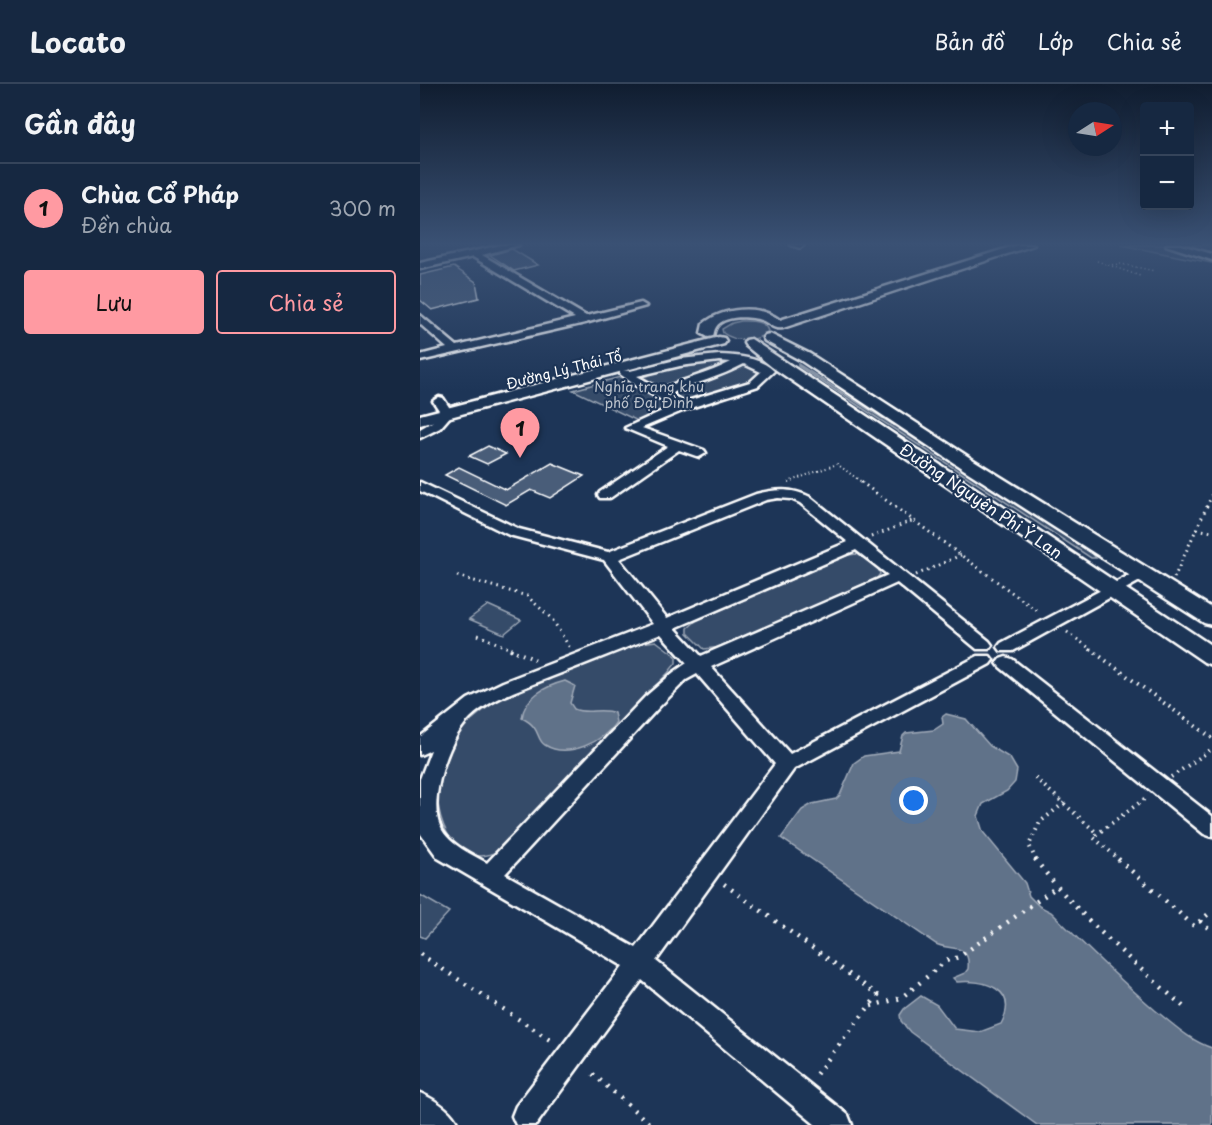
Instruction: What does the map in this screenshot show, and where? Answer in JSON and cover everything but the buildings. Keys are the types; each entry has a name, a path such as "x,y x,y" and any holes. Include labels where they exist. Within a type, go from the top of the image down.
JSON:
{"main road":[{"path":"840,294 765,317 745,314 724,317 710,324 714,337 751,343 774,331 885,294"},
{"name":"Đường Nguyên Phi Ỷ Lan","path":"765,317 774,331 805,357 966,463 1212,618"},
{"name":"Đường Lý Thái Tổ","path":"420,407 443,407 624,371 714,337"},
{"name":"Đường Lý Thái Tổ","path":"420,420 443,407 714,337"},
{"name":"Đường Nguyên Phi Ỷ Lan","path":"751,343 772,360 1212,657"}],"street":[{"path":"541,294 585,320"},
{"path":"420,358 641,306"},
{"path":"420,318 454,350"},
{"path":"624,371 706,358 741,361 765,368 768,372 750,386 683,406 631,428 699,453"},
{"path":"660,394 694,379 714,375 741,361"},
{"path":"624,371 683,406"},
{"path":"420,434 436,424 443,407"},
{"path":"605,495 678,445"},
{"path":"420,486 514,532 609,558 664,626 787,764"},
{"path":"609,558 739,506 776,494 793,495 806,500 908,576 995,654 1212,828"},
{"path":"420,748 462,714 493,694 550,669 664,626 864,541"},
{"path":"526,1116 787,764 1143,573"},
{"path":"489,876 652,702 680,676 698,665 908,576"},
{"path":"462,714 423,782 424,811 428,826 446,851 640,963 838,1125"},
{"path":"420,1107 444,1125"}],"path":[{"path":"784,483 837,464 1040,613"},
{"path":"1169,590 1212,495"},
{"path":"864,541 914,520"},
{"path":"1197,529 1212,532"},
{"path":"908,576 961,555"},
{"path":"457,576 527,596 537,602 557,626 572,652"},
{"path":"1067,632 1212,738"},
{"path":"478,635 543,664"},
{"path":"1170,778 1212,749"},
{"path":"1035,778 1098,834"},
{"path":"1151,795 1093,837 1194,926 1212,911"},
{"path":"1064,803 1040,822 1029,845 1033,859 1093,923 1185,1008"},
{"path":"724,884 878,995 814,1077"},
{"path":"869,1006 901,998 946,961 959,957 1058,886"},
{"path":"1200,921 1212,932"},
{"path":"420,954 553,1042"},
{"path":"593,1074 651,1125"}],"green space":[{"path":"741,321 761,323 768,331 758,338 746,340 723,333 722,329"},
{"name":"Nghĩa trang khu phố Đại Đình","path":"711,357 768,368 751,387 644,424 573,390 682,360"},
{"path":"798,364 1092,553 1096,558 1091,558"},
{"path":"857,554 878,568 880,574 877,578 722,647 704,649 688,633 688,628 696,621 848,555"},
{"path":"488,605 521,620 504,634 469,619"},
{"path":"656,641 676,656 676,663 496,852 480,856 466,853 455,845 441,817 437,785 446,756 468,723 491,705 531,683 641,643"},
{"path":"420,895 449,912 425,938 420,936"}],"shaded area":[{"path":"565,681 575,686 570,703 574,709 609,711 614,713 616,722 594,742 564,750 554,749 542,743 533,726 522,718 531,698"},
{"path":"946,714 966,719 990,746 1010,758 1017,770 1015,782 1007,791 983,804 978,816 983,832 1025,883 1029,896 1039,906 1051,912 1155,1010 1189,1037 1212,1048 1212,1125 1037,1125 910,1032 901,1021 900,1015 904,1009 921,996 937,1005 955,1029 980,1032 1001,1024 1006,1012 1003,995 996,989 978,982 957,982 953,978 965,973 968,969 968,960 963,951 936,944 781,838 802,810 812,804 836,799 840,795 854,763 864,756 899,751 906,733 934,730 943,724 942,717"}],"place":[{"name":"Chùa Cổ Pháp","path":"520,458"}]}
